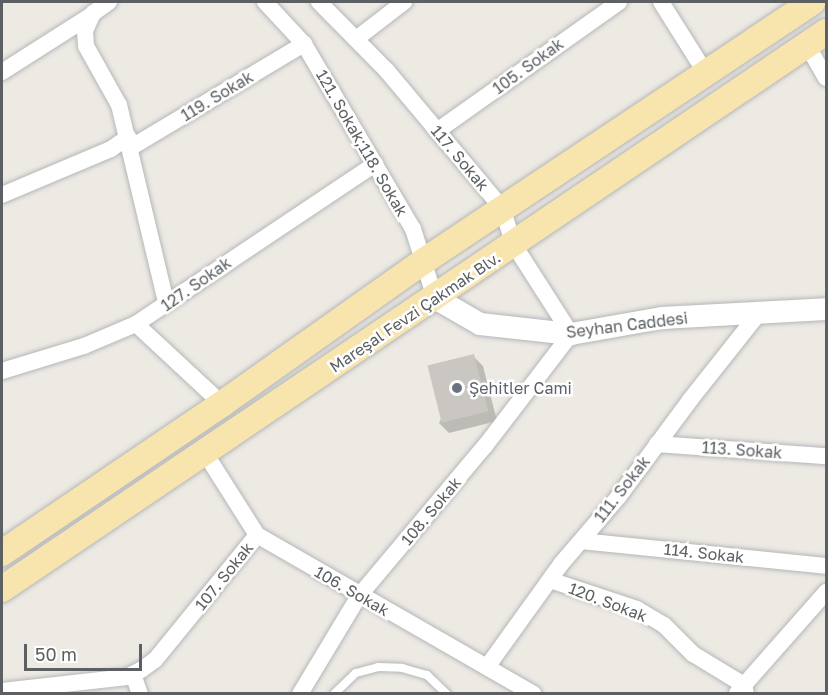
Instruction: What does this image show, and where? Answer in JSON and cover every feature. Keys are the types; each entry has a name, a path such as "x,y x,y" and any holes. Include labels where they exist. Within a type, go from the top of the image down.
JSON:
{"main road":[{"path":"2,553 222,404 424,261 812,2"},
{"name":"Mareşal Fevzi Çakmak Blv.","path":"2,589 817,39"},
{"name":"Seyhan Caddesi","path":"435,298 480,324 571,334 662,318 826,309"}],"street":[{"path":"2,72 109,2"},
{"name":"121. Sokak;118. Sokak","path":"265,2 304,44 413,229 435,298"},
{"name":"117. Sokak","path":"319,2 356,39 438,131 502,208 514,245 571,334"},
{"path":"356,39 404,2"},
{"name":"105. Sokak","path":"438,131 619,2"},
{"path":"661,2 705,72"},
{"path":"93,14 85,31 86,46 119,105 166,302"},
{"path":"817,39 826,78"},
{"name":"119. Sokak","path":"2,195 129,142 304,44"},
{"name":"127. Sokak","path":"2,371 84,346 136,324 375,164"},
{"name":"111. Sokak","path":"487,668 550,580 759,313"},
{"path":"136,324 222,404"},
{"name":"108. Sokak","path":"300,693 359,596 485,447 571,334"},
{"name":"113. Sokak","path":"657,444 826,456"},
{"name":"106. Sokak","path":"205,453 257,535 359,596 533,693"},
{"name":"107. Sokak","path":"2,691 100,687 134,674 155,660 257,535"},
{"name":"114. Sokak","path":"581,541 826,566"},
{"name":"120. Sokak","path":"550,580 637,609 664,625 693,654 742,690"},
{"path":"742,690 826,592"},
{"path":"134,674 140,693"}],"lane":[{"path":"334,693 356,673 378,667 402,668 427,675 447,693"}],"building":[{"name":"Şehitler Cami","path":"474,354 488,411 442,423 427,366"}],"place":[{"name":"Şehitler Cami","path":"457,388"}]}
